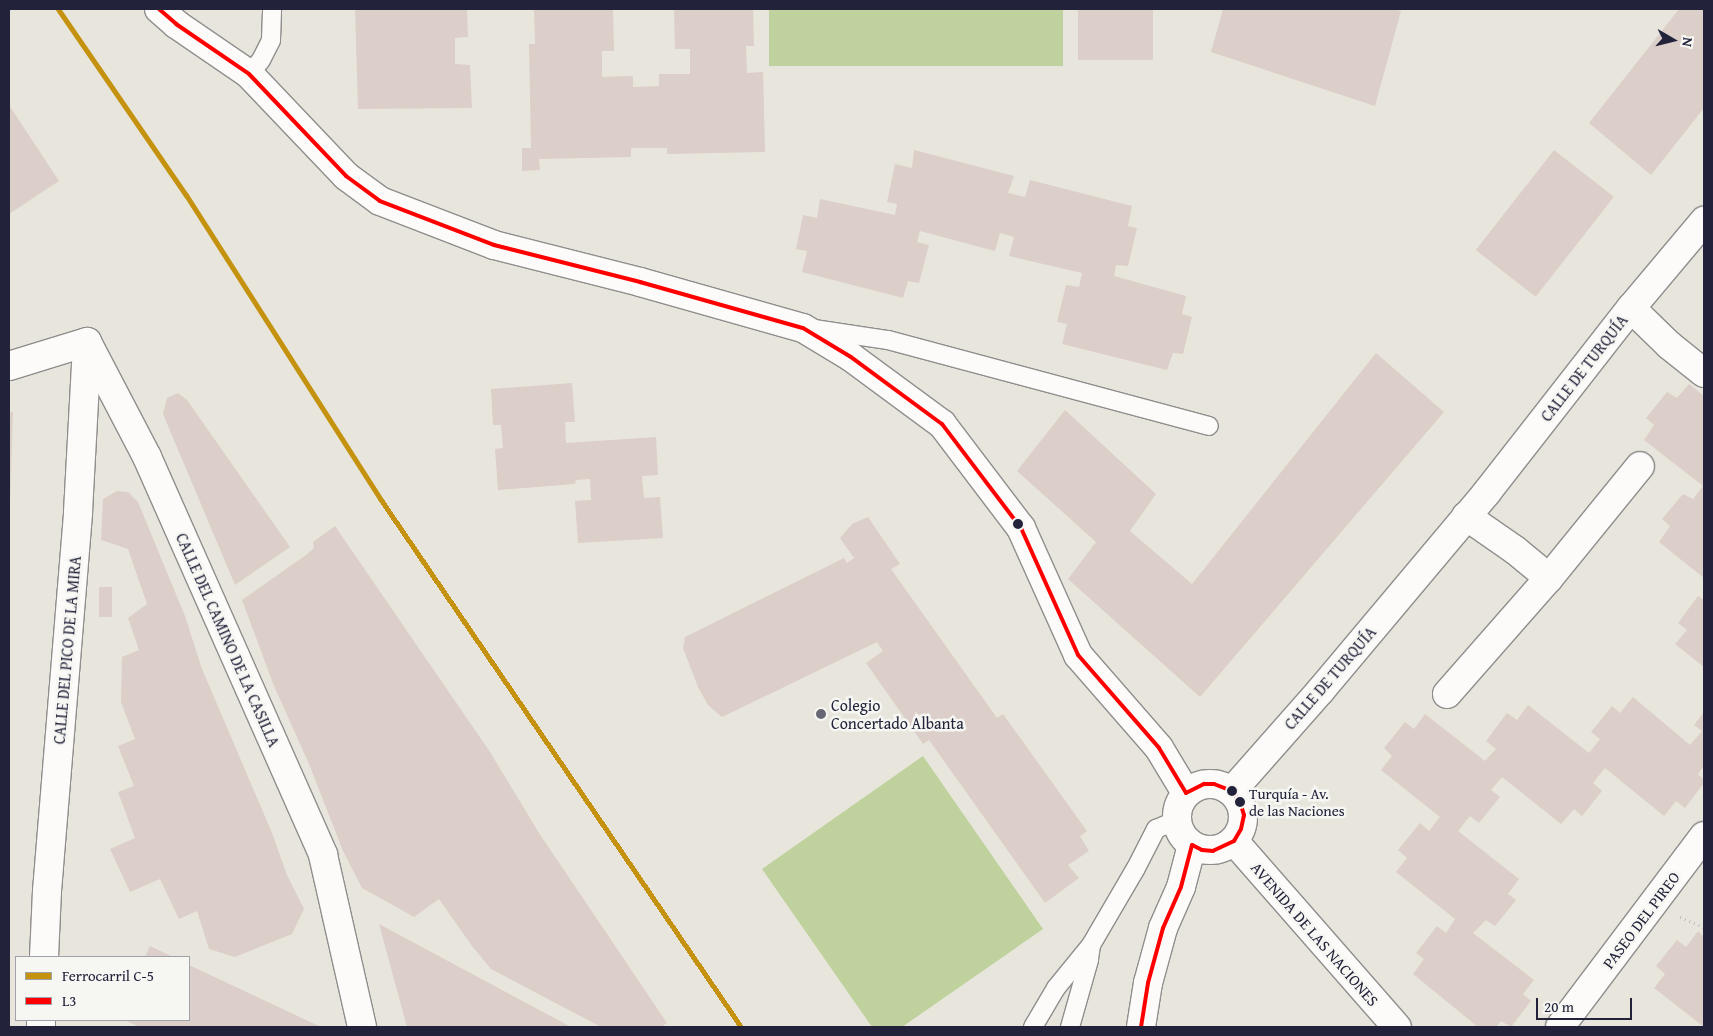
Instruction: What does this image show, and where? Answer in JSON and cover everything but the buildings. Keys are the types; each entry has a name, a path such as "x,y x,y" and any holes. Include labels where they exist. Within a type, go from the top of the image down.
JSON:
{"street":[{"path":"159,9 176,24 249,74 346,176 380,201 494,245 640,282 802,328 852,357 942,424 1021,528 1078,655 1159,748 1186,793"},
{"name":"CALLE DE TURQUÍA","path":"1232,791 1321,690 1466,516 1631,308 1704,221"},
{"path":"1631,308 1669,345 1704,373"},
{"path":"9,366 87,342"},
{"name":"CALLE DEL PICO DE LA MIRA","path":"44,956 78,512 87,342"},
{"name":"CALLE DEL CAMINO DE LA CASILLA","path":"87,342 147,457 323,855 362,1027"},
{"path":"1447,694 1549,578 1640,466"},
{"path":"1466,516 1515,550 1549,578"},
{"path":"1204,784 1223,786 1232,791 1240,802 1244,815 1241,829 1234,841 1225,847 1214,850 1202,850 1192,845 1181,834 1177,820 1179,805 1186,793 1204,784"},
{"name":"PASEO DEL PIREO","path":"1560,1027 1704,836"},
{"name":"AVENIDA DE LAS NACIONES","path":"1234,841 1397,1027"},
{"path":"1141,1027 1148,983 1163,928 1181,886 1192,845"}],"lane":[{"path":"249,74 261,60 271,40 272,9"},
{"path":"795,327 888,340 1209,426"},
{"path":"1033,1027 1056,988 1091,944 1136,868 1156,829 1177,820"},
{"path":"1070,1027 1089,960 1091,944"}],"green space":[{"path":"769,9 1063,9 1063,66 769,66"},
{"path":"923,756 1043,929 902,1027 872,1027 762,869"}],"rail line":[{"name":"C-5","path":"58,9 186,195 381,500 741,1027"}],"transit line":[{"name":"L3","path":"159,9 176,24 249,74 346,176 380,201 494,245 640,282 803,328 851,357 942,424 1021,528 1078,655 1159,748 1186,793 1204,784 1214,784 1232,791 1240,802 1244,815 1241,829 1234,841 1213,851 1202,850 1192,845 1181,887 1163,928 1148,983 1141,1027"}],"place":[{"name":"Colegio Concertado Albanta","path":"821,714"},
{"name":"Turquía - Av. de las Naciones","path":"1240,802"}]}
